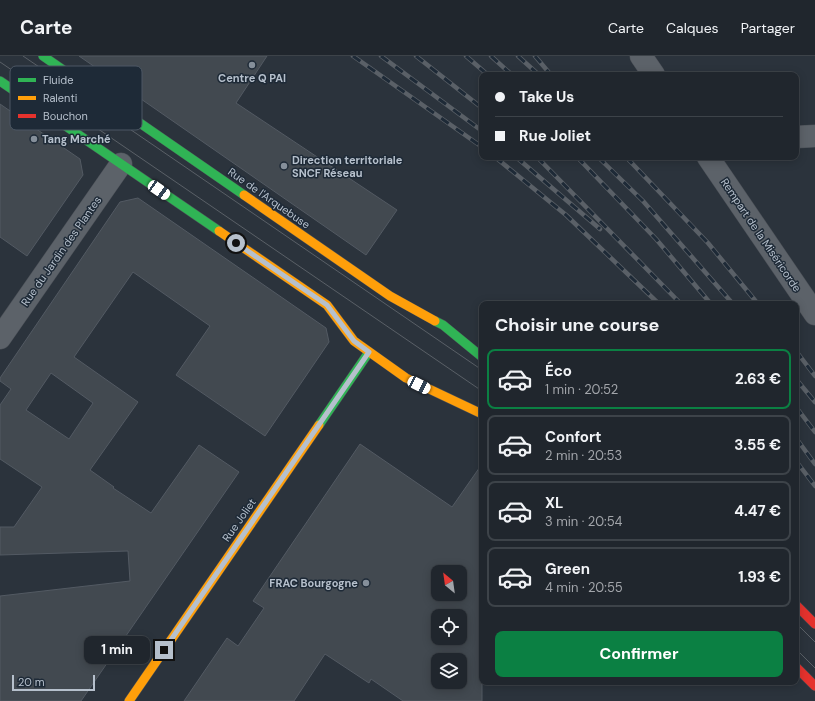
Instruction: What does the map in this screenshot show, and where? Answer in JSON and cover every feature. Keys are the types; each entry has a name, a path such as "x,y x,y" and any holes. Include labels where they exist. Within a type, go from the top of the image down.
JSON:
{"main road":[{"name":"Rue de l'Arquebuse","path":"43,56 57,66"},
{"path":"0,81 10,88"},
{"name":"Rue de l'Arquebuse","path":"142,124 390,296 443,324 479,354"},
{"path":"71,130 327,305 354,341 406,378 479,413"},
{"name":"Rue Joliet","path":"129,701 369,352"},
{"path":"799,608 815,624"},
{"path":"799,670 815,686"}],"street":[{"path":"641,56 652,72"},
{"path":"799,137 815,136"},
{"name":"Rempart de la Miséricorde","path":"710,160 815,314"},
{"name":"Rue du Jardin des Plantes","path":"0,338 120,164"}],"building":[{"name":"Direction territoriale SNCF Réseau","path":"79,56 267,56 236,103 397,210 366,255 142,100 142,66 93,66"},
{"path":"0,104 10,111 10,130 38,130 80,159 83,175 27,256 0,237"},
{"path":"138,198 326,328 329,342 265,436 176,375 210,326 133,272 74,357 138,402 90,470 114,487 113,488 151,513 199,445 239,472 81,701 0,701 0,596 130,581 128,551 0,555 0,527 14,527 42,487 0,459 0,405 11,389 0,381 0,378 120,202","holes":["51,373 93,403 69,439 26,410"]},
{"name":"FRAC Bourgogne","path":"360,444 452,507 479,468 479,685 482,685 482,701 403,701 371,679 369,683 325,654 294,701 184,701 227,638 238,646 264,608 253,601"}],"tram line":[{"path":"23,56 38,66"},
{"path":"0,62 10,69"},
{"path":"100,130 479,389"},
{"path":"131,130 479,368"},
{"path":"799,626 815,642"},
{"path":"799,652 815,668"}],"railway":[{"path":"353,56 479,145"},
{"path":"381,56 479,129"},
{"path":"416,56 479,106"},
{"path":"466,56 485,72"},
{"path":"491,56 509,72"},
{"path":"518,56 536,72"},
{"path":"535,56 548,72"},
{"path":"499,160 566,215 656,301"},
{"path":"520,160 600,229"},
{"path":"540,160 678,301"},
{"path":"580,160 656,239 708,301"},
{"path":"601,160 643,201 730,301"},
{"path":"629,160 708,243 756,301"},
{"path":"799,355 815,376"},
{"path":"799,383 815,402"},
{"path":"799,411 815,432"},
{"path":"799,442 815,464"},
{"path":"799,465 815,486"}],"traffic: fast":[{"path":"43,56 57,66"},
{"path":"0,81 10,88"},
{"path":"142,124 244,195"},
{"path":"72,130 219,231"},
{"path":"435,321 443,325 479,355"},
{"path":"319,425 369,352"}],"traffic: slow":[{"path":"244,195 390,296 435,321"},
{"path":"219,231 327,305 354,341 406,378 479,413"},
{"path":"129,701 319,425"}],"traffic: jam":[{"path":"799,608 815,624"},
{"path":"799,670 815,686"}],"place":[{"name":"Centre Q PAI","path":"252,65"},
{"name":"Tang Marché","path":"34,139"},
{"name":"Direction territoriale SNCF Réseau","path":"284,166"},
{"name":"FRAC Bourgogne","path":"366,583"}],"route":[{"path":"164,650 369,352 354,341 327,305 236,243"}]}
